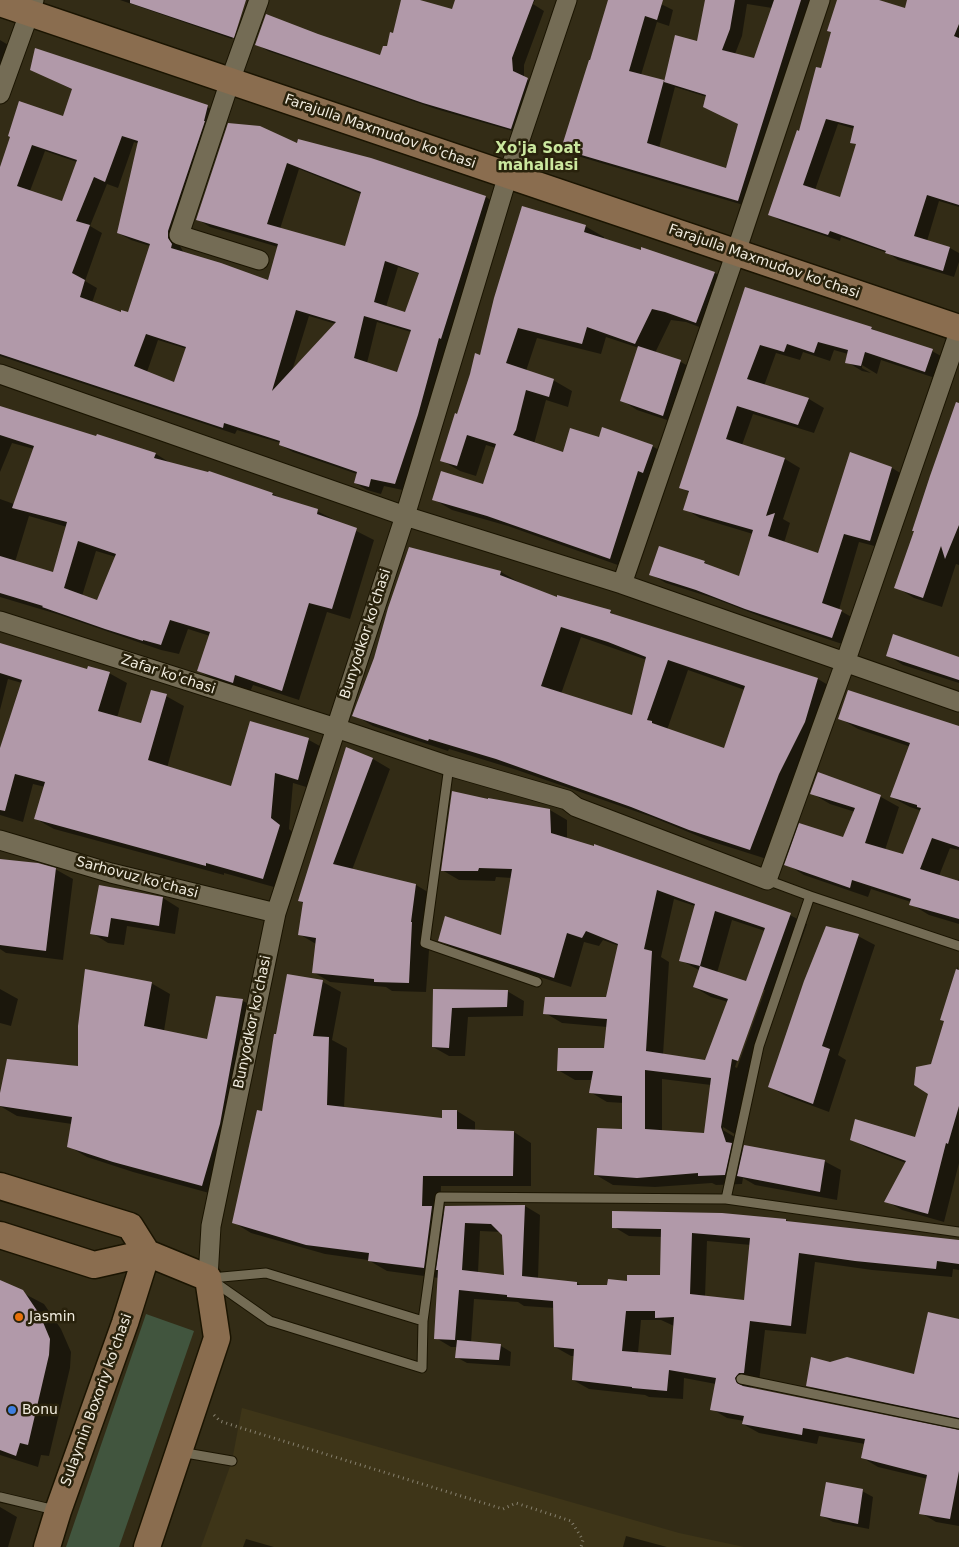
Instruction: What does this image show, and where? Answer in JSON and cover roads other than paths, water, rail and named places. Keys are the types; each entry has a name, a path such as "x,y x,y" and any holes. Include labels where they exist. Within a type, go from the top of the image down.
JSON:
{"main road":[{"name":"Farajulla Maxmudov ko'chasi","path":"0,3 32,6 230,81 959,328"},
{"path":"0,1186 130,1226 146,1253"},
{"path":"0,1235 94,1265 146,1253 208,1278 218,1338 147,1547"},
{"name":"Sulaymin Boxoriy ko'chasi","path":"47,1547 58,1511 126,1323 146,1253"}],"street":[{"path":"259,0 179,235 259,260"},
{"name":"Bunyodkor ko'chasi","path":"208,1278 211,1226 276,913 405,516 508,175 568,0"},
{"path":"622,584 820,0"},
{"path":"0,94 32,6"},
{"path":"767,880 845,663 959,332"},
{"path":"0,374 405,516 622,584 959,702"},
{"name":"Zafar ko'chasi","path":"0,621 449,766 567,800 576,807 767,880"},
{"name":"Sarhovuz ko'chasi","path":"0,840 111,873 276,913"}],"lane":[{"path":"449,766 424,943 537,982"},
{"path":"767,880 959,946"},
{"path":"726,1199 759,1046 810,896"},
{"path":"208,1278 270,1321 422,1368 423,1321 440,1197 726,1199 959,1232"},
{"path":"208,1278 266,1273 423,1321"},
{"path":"741,1379 959,1424"},
{"path":"180,1452 232,1460"},
{"path":"0,1497 58,1511"}],"place":[{"name":"Jasmin","path":"19,1317"},
{"name":"Bonu","path":"12,1410"}],"district":[{"name":"Xo'ja Soat mahallasi","path":"538,158"}]}
